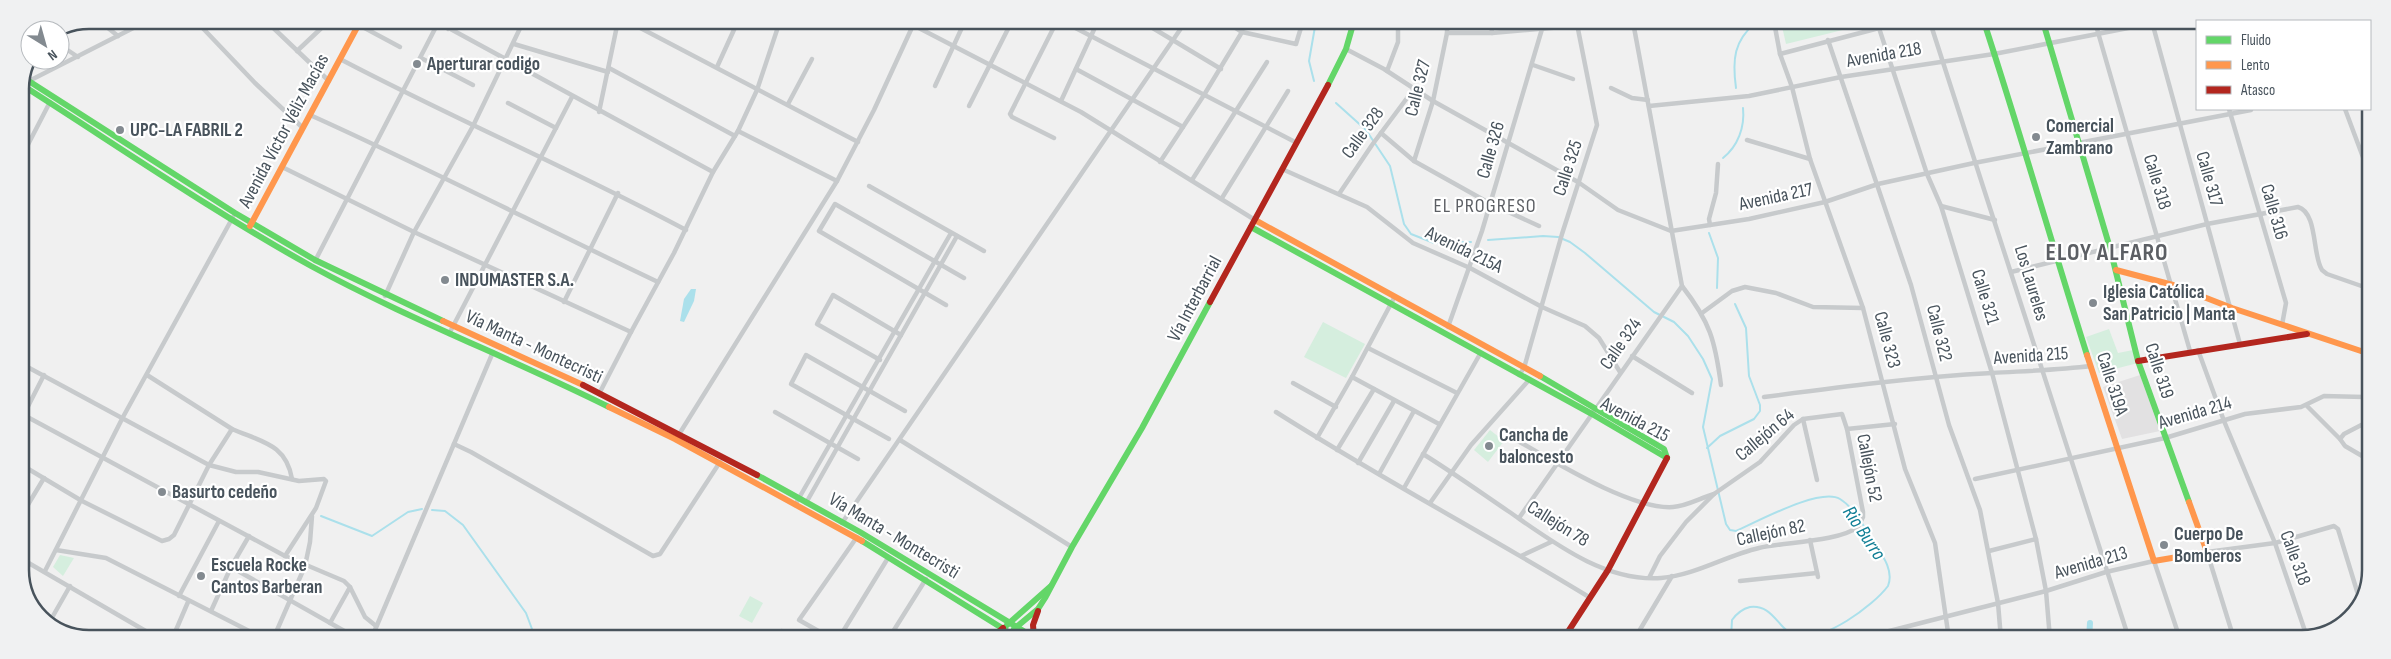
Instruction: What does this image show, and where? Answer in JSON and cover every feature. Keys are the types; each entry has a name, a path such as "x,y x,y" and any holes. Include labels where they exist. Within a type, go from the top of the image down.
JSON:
{"street":[{"path":"109,29 118,36"},
{"path":"30,78 78,57 130,29"},
{"path":"204,29 255,83 303,128"},
{"path":"274,29 329,81"},
{"path":"297,51 320,29"},
{"name":"Avenida Víctor Véliz Macías","path":"250,226 357,29"},
{"path":"370,29 400,47"},
{"path":"313,263 345,199 421,58 433,29"},
{"path":"448,29 713,172"},
{"path":"384,298 414,232 473,126 520,29"},
{"path":"599,112 616,29"},
{"path":"644,29 858,142"},
{"path":"717,67 735,29"},
{"path":"596,400 630,332 686,230 713,172 736,133 757,90 777,29"},
{"path":"677,436 837,181 858,142 911,29"},
{"path":"925,29 1081,112 1110,132 1222,198 1254,220"},
{"path":"935,86 961,29"},
{"path":"969,106 1008,29"},
{"path":"1054,29 1010,116 1054,138"},
{"path":"1077,29 1297,143"},
{"path":"1061,102 1095,29"},
{"path":"1156,29 1221,69"},
{"path":"839,528 1181,29"},
{"path":"1237,29 1242,32 1296,44 1301,29"},
{"name":"Vía Interbarrial","path":"1012,630 1038,609 1142,428 1297,143 1346,49 1352,29"},
{"path":"1387,71 1398,42 1398,29"},
{"name":"Calle 327","path":"1414,161 1433,101 1447,29"},
{"path":"1492,29 1492,33"},
{"path":"1447,33 1492,33 1532,29"},
{"name":"Calle 326","path":"1445,335 1491,204 1507,143 1533,65 1542,29"},
{"name":"Calle 325","path":"1519,375 1524,368 1562,234 1597,125 1578,29"},
{"path":"1634,29 1670,231 1682,286 1702,313 1712,337 1721,385"},
{"name":"Calle 323","path":"1775,29 1780,54 1792,87 1810,159 1863,308 1895,424 1905,469 1935,543 1948,630"},
{"path":"1780,54 1875,29"},
{"name":"Calle 321","path":"1879,29 1927,174 1941,206 1992,373 2019,469 2036,539 2046,591 2049,630"},
{"name":"Los Laureles","path":"1932,29 2125,630"},
{"name":"Calle 319A","path":"1986,29 2026,154 2057,261 2177,630"},
{"name":"Calle 319","path":"2045,29 2110,248 2138,360 2207,552 2231,630"},
{"name":"Calle 318","path":"2097,29 2126,135 2173,285 2190,351"},
{"name":"Avenida 218","path":"1648,106 1726,100 1841,77 1942,60 1994,54 2126,29"},
{"name":"Calle 317","path":"2154,29 2178,125 2232,308 2240,344"},
{"path":"1160,162 1221,69 1242,32"},
{"name":"Calle 322","path":"1828,40 1911,285 1949,425 1980,510 1998,603 2000,630"},
{"path":"514,44 608,70 837,181"},
{"path":"1346,49 1387,71 1413,90 1578,182 1618,210 1670,231"},
{"path":"70,52 78,57"},
{"path":"421,58 473,85"},
{"path":"340,59 540,159 618,193 686,230"},
{"path":"788,104 812,59"},
{"path":"1192,180 1267,62"},
{"path":"1533,65 1572,79"},
{"path":"1076,69 1183,127"},
{"name":"Vía Manta - Montecristi","path":"30,83 51,100"},
{"path":"1610,88 1632,98 1648,100"},
{"name":"Vía Manta - Montecristi","path":"29,89 51,100 233,216 313,263 384,298 449,334 723,456 807,502 843,522 858,535 1006,630"},
{"name":"Calle 328","path":"1339,194 1372,145 1413,90"},
{"path":"1222,198 1288,91"},
{"path":"449,334 572,97"},
{"path":"29,143 51,100"},
{"path":"508,102 556,128"},
{"name":"Calle 316","path":"2229,110 2258,214 2286,303 2282,325"},
{"name":"Avenida 217","path":"1670,231 1750,219 1825,202 1878,184 1974,163 2251,110"},
{"path":"2345,110 2362,155"},
{"path":"310,115 374,144 512,213 658,282"},
{"path":"1380,134 1414,161 1491,204 1539,226"},
{"path":"1747,140 1810,159"},
{"path":"1710,225 1709,219 1716,193 1718,164"},
{"path":"282,167 414,232 630,332"},
{"name":"Avenida 215A","path":"1282,168 1367,207 1413,243 1470,268 1542,307 1592,331 1599,338 1620,372"},
{"path":"869,186 984,251"},
{"path":"564,302 618,193"},
{"path":"946,306 819,231 835,204 964,278"},
{"path":"1941,206 1995,220"},
{"path":"2011,272 2206,224 2298,207 2307,212 2320,266 2327,274 2362,286"},
{"path":"45,572 123,417 233,216"},
{"name":"Avenida 215","path":"1254,220 1597,408 1664,449 1666,458"},
{"name":"Avenida 215","path":"1251,227 1390,305 1592,414 1666,458"},
{"path":"795,504 952,233"},
{"path":"803,509 957,236"},
{"path":"2116,270 2173,285 2232,308 2362,351"},
{"name":"Calle 324","path":"1519,518 1597,408 1657,318 1682,286"},
{"path":"1702,313 1732,290 1746,287 1776,293 1813,307 1863,308"},
{"path":"885,363 817,324 832,295 902,335"},
{"name":"Vía Manta - Montecristi","path":"384,298 453,326 600,393 677,436 719,463 839,528 858,535"},
{"path":"1317,438 1336,407 1394,298"},
{"path":"2138,360 2311,334"},
{"path":"375,630 496,346"},
{"path":"1368,348 1457,393"},
{"name":"Calle 318","path":"2198,350 2224,421 2275,542 2305,630"},
{"path":"1404,488 1480,354"},
{"path":"889,439 792,384 806,355 905,411"},
{"path":"1632,356 1692,393"},
{"name":"Avenida 215","path":"1764,397 1883,382 1992,373 2043,372 2091,366"},
{"path":"29,368 123,417 209,466 236,472 258,472 292,479 326,481 312,515 285,556"},
{"path":"29,402 44,375"},
{"path":"147,375 232,428 279,451 289,465 292,479"},
{"path":"1352,377 1439,424"},
{"path":"1430,503 1471,445 1529,380"},
{"path":"1293,383 1336,407"},
{"path":"1337,450 1374,390"},
{"name":"Avenida 214","path":"1975,480 2165,438 2245,414 2307,406 2324,396 2362,397"},
{"path":"1358,462 1394,401"},
{"path":"2307,406 2345,446 2362,456"},
{"path":"1378,474 1414,411"},
{"path":"775,412 858,459"},
{"path":"1276,412 1337,450 1521,556 1589,598"},
{"name":"Callejón 64","path":"1714,494 1760,462 1794,425 1803,419 1842,414"},
{"name":"Callejón 52","path":"1842,414 1847,429 1863,517 1858,527"},
{"path":"29,418 104,456 285,556 335,576 350,587 359,608 376,626"},
{"path":"1803,419 1817,480"},
{"path":"1847,429 1895,424"},
{"path":"2340,439 2344,434 2362,424"},
{"path":"29,469 82,501 162,541 168,540 174,535 209,466 232,428"},
{"path":"900,440 1072,547"},
{"path":"1518,441 1643,505 1678,507 1714,494"},
{"path":"454,444 472,452 653,556 660,554 723,456"},
{"name":"Callejón 78","path":"1424,454 1519,518 1551,542 1608,570 1637,578 1690,573"},
{"path":"1571,630 1608,570 1666,458"},
{"path":"816,468 824,472"},
{"path":"29,503 44,478"},
{"path":"1650,578 1660,556 1675,535 1714,494"},
{"path":"277,630 306,566 312,515"},
{"path":"179,596 219,521"},
{"name":"Avenida 213","path":"1894,630 2046,591 2106,572 2154,561 2275,542 2334,526 2338,529 2358,594"},
{"name":"Callejón 82","path":"1690,573 1743,552 1844,533 1858,527"},
{"path":"816,630 799,620 858,535"},
{"path":"211,611 231,567 249,536"},
{"path":"1989,551 2036,539"},
{"path":"1740,581 1818,575 1810,540"},
{"path":"1521,556 1551,542"},
{"path":"56,550 106,558 188,602 211,611 248,630"},
{"path":"844,630 890,555"},
{"path":"29,563 144,630"},
{"path":"231,567 342,630"},
{"path":"1640,630 1672,576"},
{"path":"894,630 927,578"},
{"name":"Vía Manta - Montecristi","path":"927,578 1022,630"},
{"name":"Vía Interbarrial","path":"1002,628 1010,623 1051,585"},
{"path":"52,617 70,586"},
{"path":"330,623 350,587"},
{"path":"176,630 188,602"},
{"path":"1033,630 1038,609"}],"shaded area":[{"path":"2140,375 2160,431 2122,439 2103,387"}],"green space":[{"path":"1783,29 1847,29 1786,44"},
{"path":"1323,322 1365,344 1346,378 1304,357"},
{"path":"2109,329 2118,353 2133,350 2138,363 2099,373 2086,337"},
{"name":"Cancha de baloncesto","path":"1490,430 1504,441 1488,462 1474,450"},
{"path":"60,555 74,558 63,576 53,567"},
{"path":"750,596 763,603 752,623 739,616"}],"water":[{"path":"691,289 696,289 694,301 684,322 680,321 684,299"}],"waterway":[{"path":"1314,81 1309,61 1315,29"},
{"path":"1736,88 1734,68 1736,51 1743,36 1749,29"},
{"path":"1336,103 1366,130 1390,166 1404,224 1411,234 1434,243 1471,242"},
{"path":"1723,158 1733,148 1742,129 1743,108"},
{"path":"1709,233 1718,258 1717,288"},
{"name":"Rio Burro","path":"1488,240 1543,236 1558,237 1570,242 1654,312 1674,322 1688,336 1703,359 1712,379 1703,427 1726,524 1730,530 1736,531 1788,507 1818,498 1831,497 1840,499 1850,508 1884,559 1890,575 1888,586 1881,594 1860,612 1829,630"},
{"path":"1707,448 1720,436 1754,419 1760,411 1760,405 1749,376 1746,328 1735,304"},
{"path":"321,516 372,536 408,512 422,509"},
{"path":"432,510 445,511 463,525 526,613 532,630"},
{"name":"Rio Burro","path":"1731,630 1732,620 1736,615 1750,607 1758,607 1770,614 1786,630"},
{"path":"2090,623 2090,630"}],"traffic: fast":[{"path":"1328,85 1346,49 1352,29"},
{"path":"1986,29 2087,355"},
{"path":"2045,29 2110,248 2138,361 2189,502"},
{"path":"30,82 235,213 315,260 443,321"},
{"path":"29,90 201,201 311,266 385,304 609,407"},
{"path":"1251,227 1592,414 1667,458"},
{"path":"1014,629 1038,609 1045,598 1072,547 1142,428 1210,302"},
{"path":"1540,376 1664,449 1667,458"},
{"path":"757,475 860,532 1022,630"},
{"path":"862,541 1005,630"},
{"path":"1007,625 1051,586"}],"traffic: slow":[{"path":"250,226 356,29"},
{"path":"1255,220 1540,376"},
{"path":"2116,270 2173,285 2232,308 2362,351"},
{"path":"443,321 583,385"},
{"path":"2087,355 2154,561 2207,552 2189,502"},
{"path":"609,407 675,439 862,541"}],"traffic: jam":[{"path":"1210,302 1328,85"},
{"path":"2138,361 2307,334"},
{"path":"583,385 757,475"},
{"path":"1569,630 1608,570 1667,458"},
{"path":"1033,630 1033,625 1038,611"}],"place":[{"name":"Aperturar codigo","path":"417,64"},
{"name":"UPC-LA FABRIL 2","path":"120,130"},
{"name":"Comercial Zambrano","path":"2036,137"},
{"name":"INDUMASTER S.A.","path":"445,280"},
{"name":"Iglesia Católica San Patricio | Manta","path":"2093,303"},
{"name":"Cancha de baloncesto","path":"1489,446"},
{"name":"Basurto cedeño","path":"162,492"},
{"name":"Cuerpo De Bomberos","path":"2164,545"},
{"name":"Escuela Rocke Cantos Barberan","path":"201,576"}],"district":[{"name":"EL PROGRESO","path":"1485,206"},
{"name":"ELOY ALFARO","path":"2107,252"}]}
